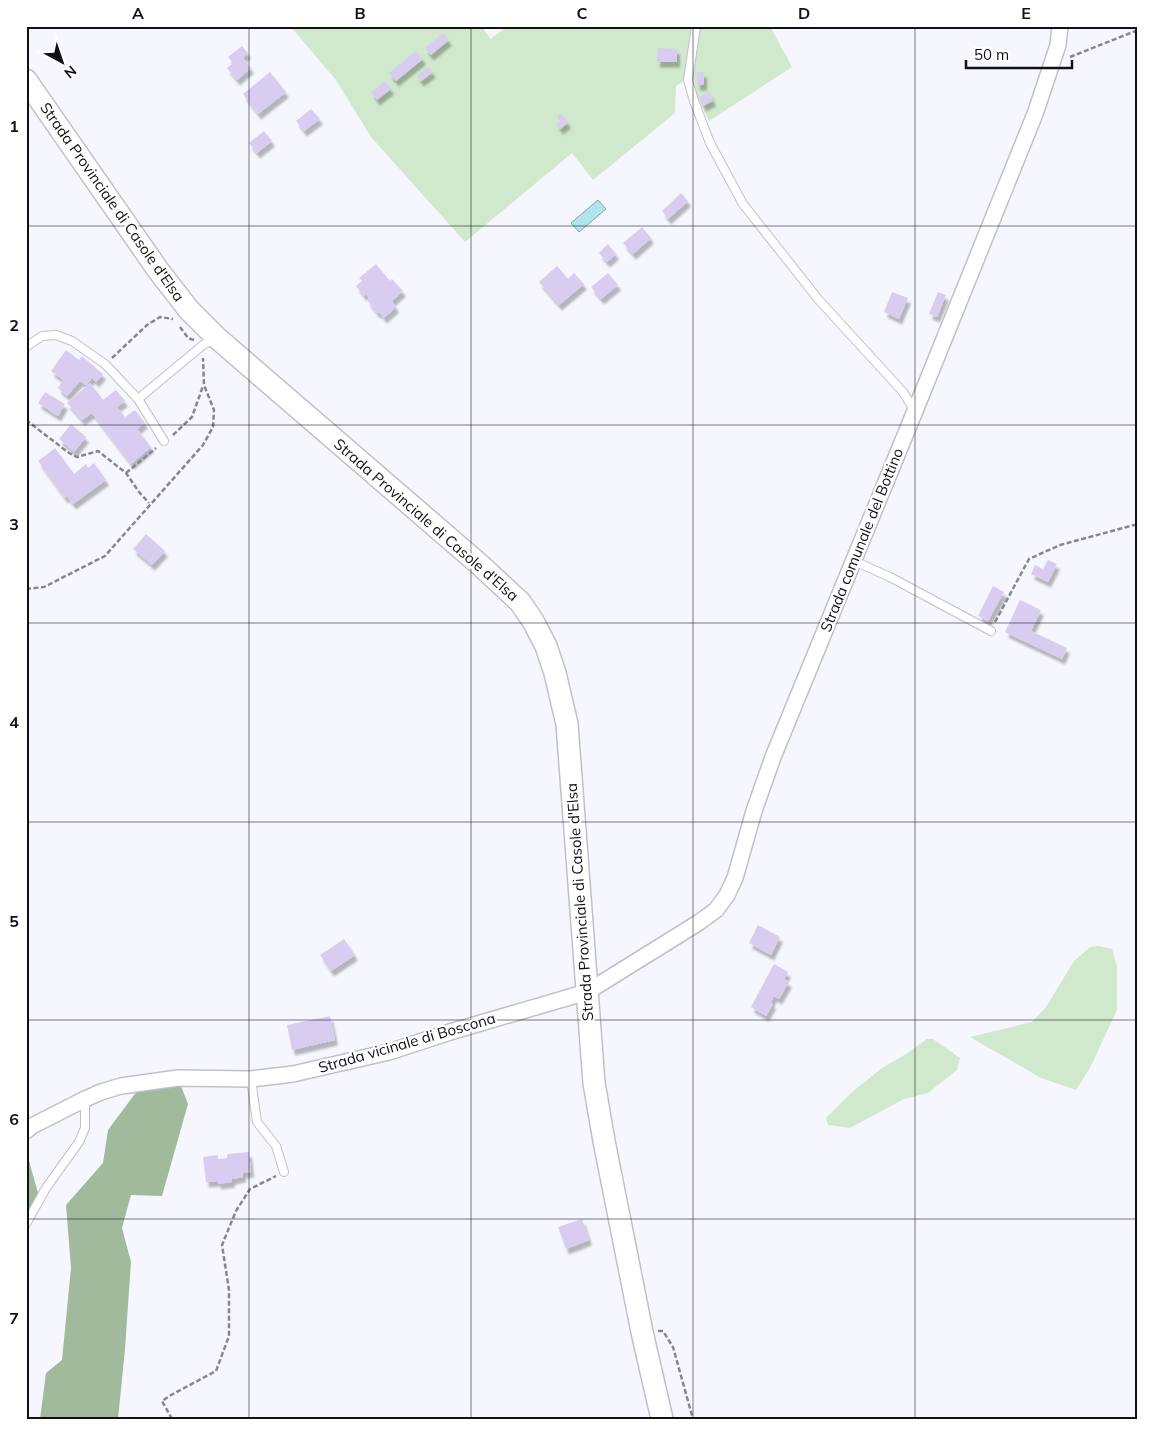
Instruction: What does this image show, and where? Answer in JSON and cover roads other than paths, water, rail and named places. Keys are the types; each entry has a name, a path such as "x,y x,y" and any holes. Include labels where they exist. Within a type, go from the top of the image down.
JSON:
{"main road":[{"name":"Strada Provinciale di Casole d'Elsa","path":"26,80 158,270 210,341 479,564 520,602 533,621 546,646 562,698 567,724 594,1082 605,1149 642,1332 662,1419"}],"street":[{"name":"Strada comunale del Bottino","path":"587,992 698,923 716,910 727,895 735,878 754,811 773,757 1035,114 1058,45 1060,26"},
{"name":"Strada vicinale di Boscona","path":"26,1131 32,1126 85,1099 121,1086 178,1078 251,1079 293,1074 389,1052 459,1029 587,992"}],"lane":[{"path":"696,26 688,80 710,143 743,204 818,299 903,392 915,411"},
{"path":"26,347 42,336 56,335 72,341 105,364 138,399 164,441"},
{"path":"138,399 210,341"},
{"path":"854,561 890,577 991,631"},
{"path":"251,1079 258,1122 276,1146 284,1172"},
{"path":"26,1224 46,1188 79,1142 85,1128 85,1099"}],"water":[{"path":"598,200 606,209 579,232 571,223"}]}
